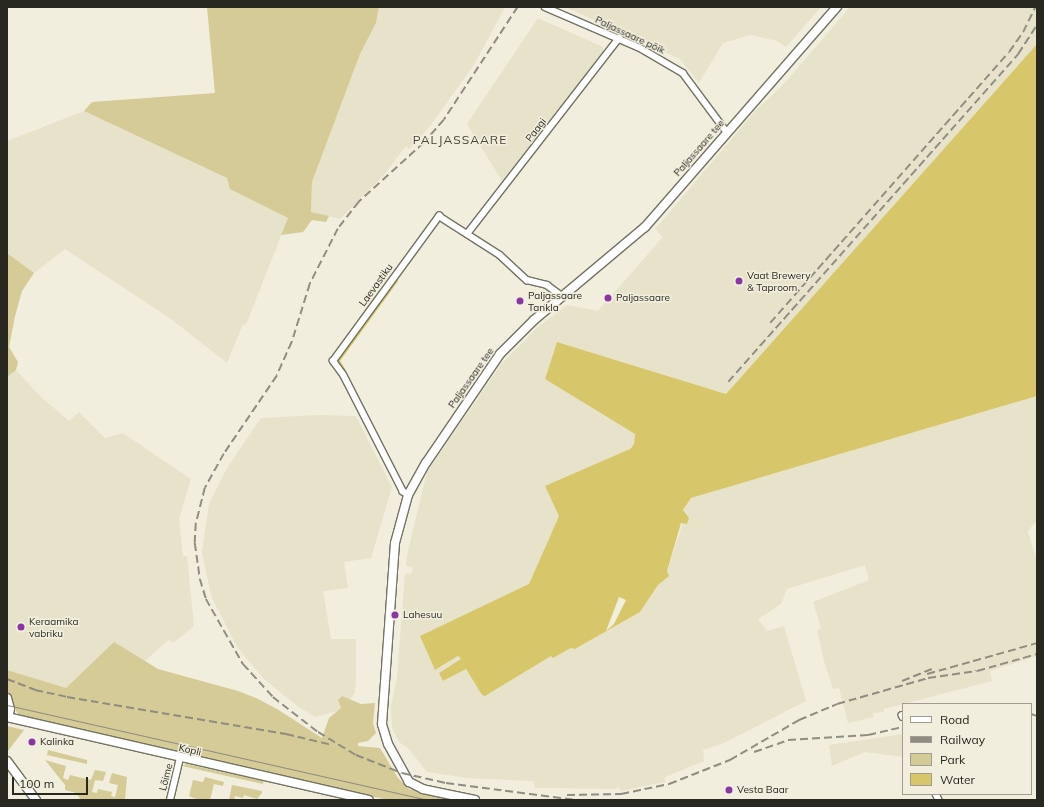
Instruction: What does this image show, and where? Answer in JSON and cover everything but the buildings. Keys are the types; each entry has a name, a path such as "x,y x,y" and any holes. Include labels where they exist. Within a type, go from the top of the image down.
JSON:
{"street":[{"name":"Paljassaare põik","path":"545,7 619,38 683,73 726,132"},
{"name":"Paljassaare tee","path":"475,800 423,790 409,782 388,744 382,724 395,543 408,495 430,457 500,354 562,296 645,227 726,132 837,7"},
{"name":"Paagi","path":"467,234 619,38"},
{"name":"Laevastiku","path":"408,495 403,492 343,375 333,361 439,216 500,255 527,280 547,286 562,296"},
{"path":"7,698 10,709 7,717"},
{"name":"Kopli","path":"7,717 368,800"},
{"name":"Lõime","path":"170,800 180,758"},
{"path":"7,761 36,800"},
{"path":"7,768 30,800"}],"shaded area":[{"path":"379,7 505,7 475,63 430,126 409,149 406,146 384,175 340,219 311,212 312,182 360,54 376,23"},
{"path":"565,7 821,7 786,47 777,41 750,35 723,43 699,83 680,59"},
{"path":"850,7 1037,7 1037,44 726,394 557,342 545,379 635,434 634,444 559,516 529,584 436,670 458,656 461,660 439,674 444,681 466,669 482,695 551,656 553,658 571,648 575,649 640,612 658,585 668,576 667,571 685,516 683,510 691,498 1037,396 1037,522 1033,524 1028,532 1037,561 1037,656 990,671 992,681 907,703 902,703 902,704 884,709 884,712 873,713 874,717 848,723 839,688 833,689 824,661 817,630 821,628 813,602 869,580 865,565 787,589 781,604 758,619 767,631 784,626 806,701 724,743 703,750 704,761 665,777 665,782 620,791 619,785 618,788 612,789 535,788 533,781 466,778 427,772 408,748 399,742 392,728 391,706 397,677 405,574 412,573 413,567 406,566 407,555 427,472 502,363 539,326 567,305 598,311 663,237 655,229 757,109 781,87"},
{"path":"538,18 603,47 603,52 502,181 467,124"},
{"path":"84,111 227,178 231,189 288,218 246,325 243,324 227,363 171,319 65,249 34,273 7,253 7,141"},
{"path":"16,370 39,395 69,421 79,412 105,438 123,433 191,479 179,519 183,556 187,556 194,626 174,643 168,640 144,662 114,642 66,689 7,670 7,377"},
{"path":"319,415 356,416 392,487 371,558 344,562 348,588 323,591 331,639 356,639 355,693 341,710 315,717 297,706 263,678 237,647 211,596 202,552 209,504 227,468 261,418"},
{"path":"902,734 902,757 865,752 832,766 829,745"}],"green space":[{"path":"207,7 379,7 376,23 360,54 312,182 311,212 329,216 326,222 312,220 303,232 281,235 288,218 230,189 227,178 84,111 92,102 215,93"},
{"path":"7,253 34,273 22,291 15,316 9,347 18,362 16,370 7,377"},
{"path":"114,642 158,669 238,691 256,698 277,709 322,738 329,718 341,708 338,700 342,696 361,704 375,703 373,723 376,733 368,741 358,743 358,746 380,748 398,778 409,789 453,800 389,800 20,717 7,691 7,670 66,688"},
{"path":"7,726 24,730 8,751 7,749"},
{"path":"48,750 87,760 87,764 47,755"},
{"path":"45,760 66,766 63,778 68,780 70,775 91,780 95,770 106,772 103,781 95,780 92,792 97,793 98,789 112,792 111,796 115,797 118,785 109,783 112,773 127,777 125,800 81,800 76,793 65,790 65,785"},
{"path":"186,764 264,781 263,784 182,766"},
{"path":"205,777 224,782 223,786 214,784 210,800 199,800 189,796 193,780 203,782"},
{"path":"232,785 262,791 262,793 257,799 244,795 243,798 235,796 234,800 229,800"}],"water":[{"path":"1037,44 1037,396 691,498 683,510 689,518 687,524 681,523 667,571 669,576 658,585 640,612 575,649 571,648 553,658 551,656 485,696 482,695 466,669 443,681 439,673 461,659 458,656 435,670 420,636 529,584 559,516 545,486 630,449 634,444 635,434 545,379 557,342 726,394"}],"pier":[{"path":"619,597 626,600 614,624 606,631"}],"waterway":[{"path":"345,371 339,361 397,281"}],"tram line":[{"path":"7,705 429,800"}],"railway":[{"path":"518,7 444,120 424,143 359,202 338,229 310,284 292,342 277,376 224,454 205,488 196,523 195,543 200,579 206,599 243,664 273,697 318,732 356,755 402,773 446,783 576,800"},
{"path":"770,323 1009,52 1023,32 1035,7"},
{"path":"728,382 1018,54 1037,25"},
{"path":"927,674 1037,643"},
{"path":"567,795 621,794 669,784 730,760 799,720 837,704 928,678 977,671 1037,654"},
{"path":"902,681 932,669"},
{"path":"7,679 35,690 67,697 286,734 332,745"},
{"path":"1032,714 1037,716"},
{"path":"754,752 788,740 868,735 902,727"}],"place":[{"name":"Vaat Brewery & Taproom","path":"739,281"},
{"name":"Paljassaare","path":"608,298"},
{"name":"Paljassaare Tankla","path":"520,301"},
{"name":"Lahesuu","path":"395,615"},
{"name":"Keraamika vabriku","path":"21,627"},
{"name":"Kalinka","path":"32,742"},
{"name":"Vesta Baar","path":"729,790"}],"district":[{"name":"PALJASSAARE","path":"460,140"}]}
